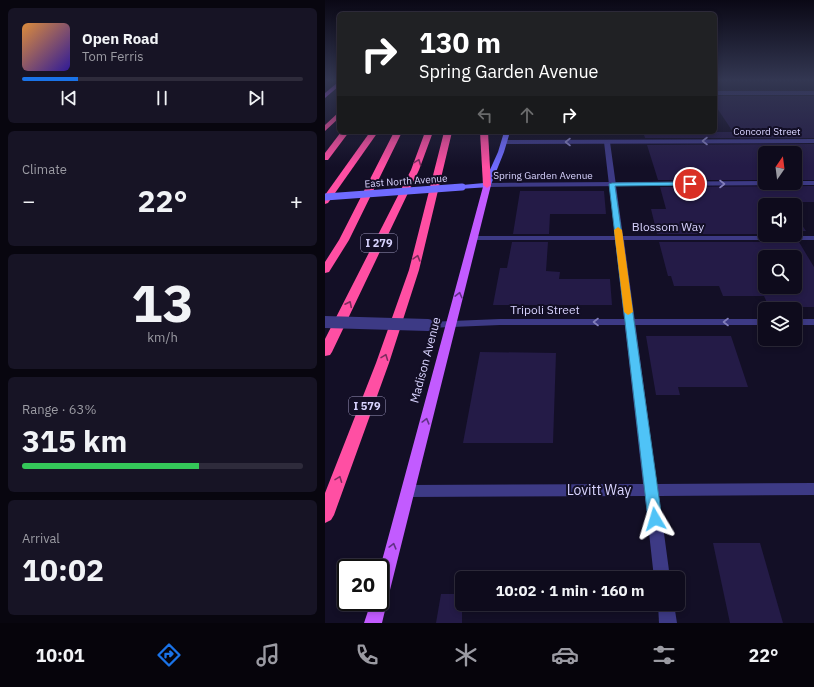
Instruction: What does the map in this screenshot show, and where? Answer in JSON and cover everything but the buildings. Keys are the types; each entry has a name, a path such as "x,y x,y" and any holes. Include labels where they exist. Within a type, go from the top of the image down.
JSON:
{"highway":[{"path":"325,128 337,116"},
{"path":"325,158 343,134"},
{"path":"325,201 373,134"},
{"path":"325,270 344,240 397,134"},
{"name":"I 279","path":"325,352 415,170 428,134"},
{"name":"I 579","path":"325,515 387,352 431,210 448,134"},
{"path":"484,134 487,185"}],"main road":[{"name":"Madison Avenue","path":"389,564 487,185 505,142 507,134"},
{"name":"East North Avenue","path":"325,197 487,185"},
{"path":"373,623 376,611"}],"street":[{"name":"Concord Street","path":"505,142 814,141"},
{"path":"607,142 661,571"},
{"name":"Spring Garden Avenue","path":"487,185 814,184"},
{"name":"Blossom Way","path":"474,238 814,238"},
{"name":"Tripoli Street","path":"325,322 451,325 499,322 758,322"},
{"path":"802,322 814,322"},
{"name":"Lovitt Way","path":"408,491 814,489"},
{"path":"667,611 668,623"}],"slow traffic":[{"path":"618,230 628,312"}],"route":[{"path":"655,519 612,184 690,184"}]}
